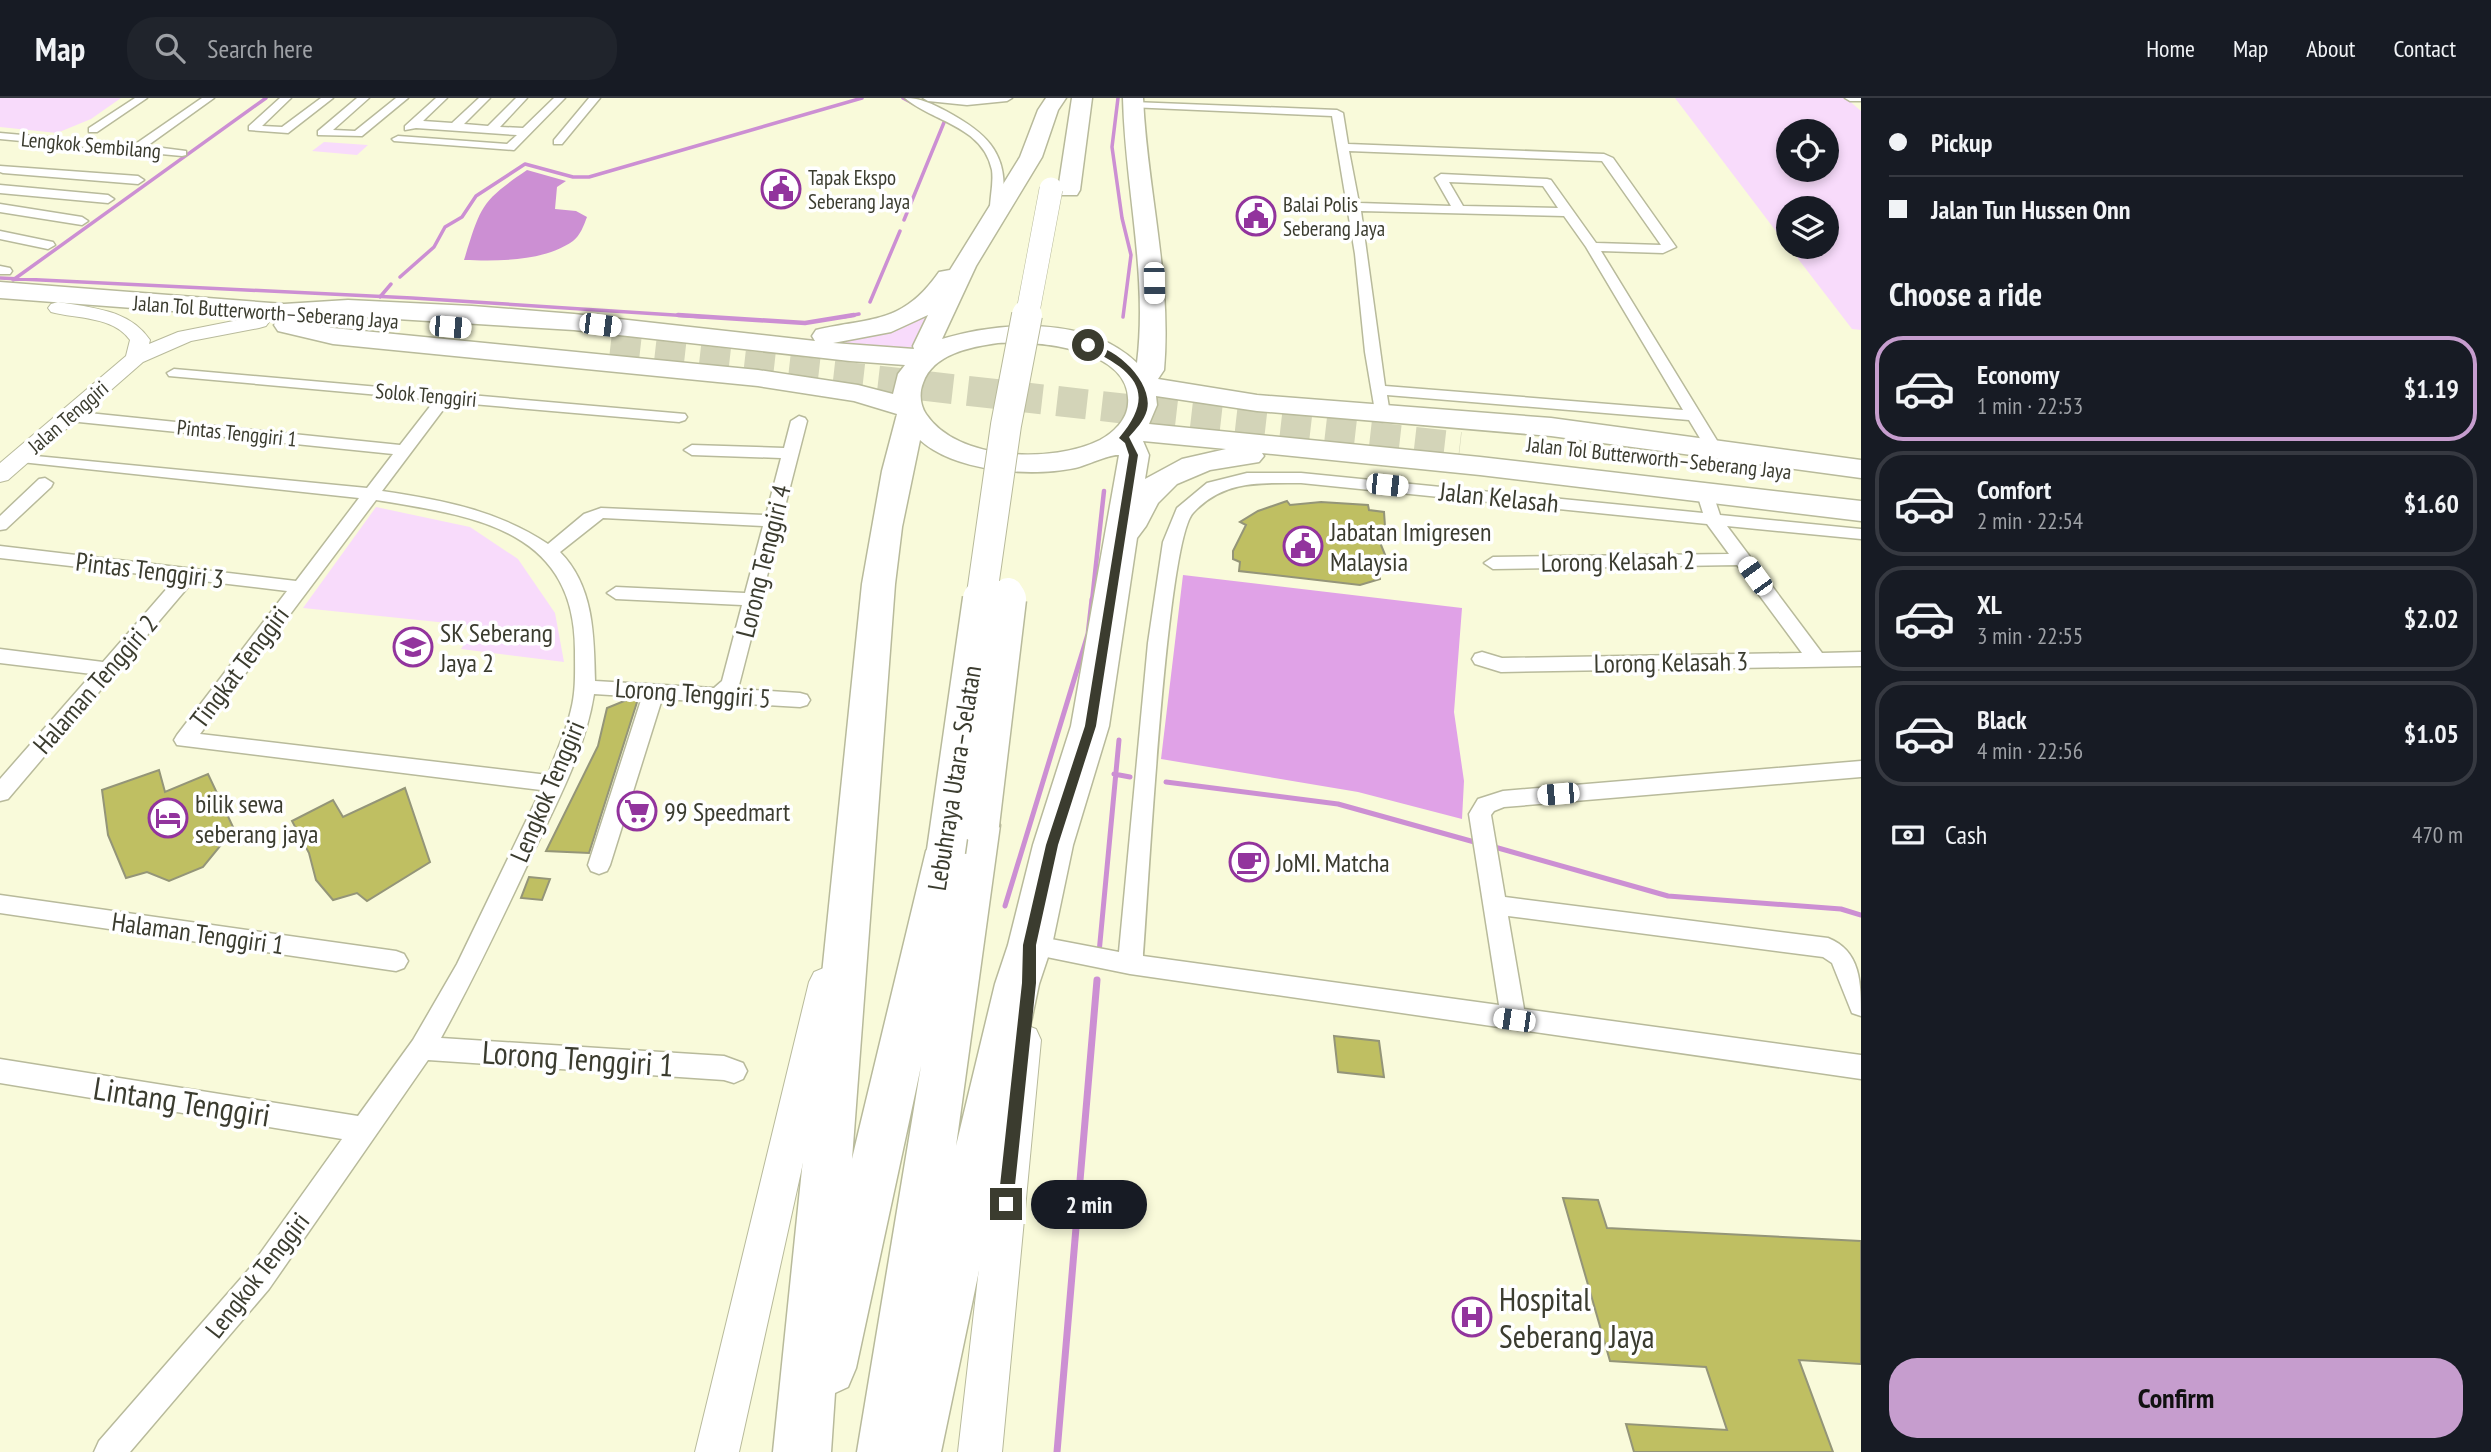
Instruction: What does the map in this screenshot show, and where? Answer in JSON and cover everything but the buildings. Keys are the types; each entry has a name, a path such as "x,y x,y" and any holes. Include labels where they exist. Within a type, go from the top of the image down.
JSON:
{"highway":[{"path":"930,357 926,346 964,265 1031,157 1048,110 1056,98"},
{"name":"Lebuhraya Utara–Selatan","path":"810,1452 963,838 1028,435 1060,189 1066,98"},
{"name":"Lebuhraya Utara–Selatan","path":"886,1452 963,838 1006,425 1082,98"},
{"path":"1133,101 1135,153 1154,283 1155,333 1150,370 1139,383"},
{"path":"727,339 836,335 881,326 906,317 925,304 951,273 964,265"},
{"name":"Jalan Tol Butterworth–Seberang Jaya","path":"2,277 274,319"},
{"name":"Jalan Tol Butterworth–Seberang Jaya","path":"0,302 58,308 274,319 613,345"},
{"path":"274,319 348,308 472,314 930,357"},
{"path":"274,319 333,335 758,378 858,393 910,412 924,430 942,443 979,457 1008,462 1067,460 1093,454 1127,434 1143,409 1139,383 1123,364 1101,351 1074,341 1044,335 1012,334 982,337 954,345 930,357 911,378 906,393 910,412 881,562 863,802 852,871 802,1452"},
{"path":"1155,333 1168,359 1181,371 1219,390 1257,403"},
{"path":"1139,383 1257,403 1380,402 1861,469"},
{"path":"804,386 850,399 878,419 883,432 876,501 888,524"},
{"path":"1127,434 1339,452 1710,508 1861,511"},
{"path":"912,1452 1017,984 1030,945 1052,845 1090,726 1134,455 1127,434"},
{"name":"Jalan Tol Butterworth–Seberang Jaya","path":"1861,482 1757,467 1458,441 1861,497"},
{"path":"1120,540 1152,489 1181,470 1218,459 1339,452"}],"main road":[{"path":"58,308 106,318 131,328 140,340 136,358"},
{"name":"Jalan Tenggiri","path":"0,475 136,358 185,336 274,319"},
{"path":"717,1452 852,871"},
{"path":"980,1452 1029,983 1030,945"}],"street":[{"path":"93,130 142,98"},
{"path":"136,149 209,98"},
{"path":"286,98 253,128 284,131 328,98"},
{"path":"364,98 323,133 358,134 403,98"},
{"path":"442,98 398,139 512,148 560,98"},
{"path":"455,127 485,98"},
{"path":"490,130 522,98"},
{"path":"558,142 595,98"},
{"path":"910,98 967,130 990,152 998,170 996,215"},
{"path":"928,98 967,102 1007,98"},
{"path":"1850,98 1861,98"},
{"path":"1133,101 1337,113 1355,206 1380,402 1696,416"},
{"path":"413,124 526,132"},
{"name":"Lengkok Sembilang","path":"0,136 181,153"},
{"path":"1,170 45,141"},
{"path":"1344,147 1593,156 1609,160 1669,247 1592,247"},
{"path":"1518,153 1536,181"},
{"path":"1,170 138,180"},
{"path":"1459,209 1441,178 1547,183 1592,247 1713,447"},
{"path":"0,189 108,199"},
{"path":"1355,206 1567,212"},
{"path":"0,208 82,221"},
{"path":"0,235 48,245"},
{"name":"Solok Tenggiri","path":"174,373 679,417"},
{"name":"Tingkat Tenggiri","path":"445,397 184,740 555,784"},
{"name":"Pintas Tenggiri 1","path":"69,416 404,450"},
{"name":"Lorong Tenggiri 4","path":"718,695 731,684 799,421"},
{"path":"692,450 790,453"},
{"name":"Lengkok Tenggiri","path":"21,457 425,501 487,519 520,533 549,552 567,575 579,601 585,628 585,687 581,711 555,784 465,971 422,1048 258,1279 110,1452"},
{"name":"Jalan Kelasah","path":"1130,964 1158,643 1172,542 1183,512 1213,487 1247,478 1301,478 1710,508 1861,534"},
{"path":"0,525 45,483"},
{"path":"1710,508 1742,559 1817,660"},
{"path":"549,552 590,518 601,513 773,521"},
{"name":"Pintas Tenggiri 3","path":"0,552 184,581"},
{"name":"Lorong Kelasah 2","path":"1493,563 1742,559"},
{"name":"Pintas Tenggiri 3","path":"0,566 184,581 300,587"},
{"name":"Halaman Tenggiri 2","path":"0,793 184,581"},
{"path":"616,593 753,599"},
{"path":"0,656 108,669"},
{"name":"Lorong Kelasah 3","path":"1482,659 1501,665 1861,659"},
{"name":"Lorong Tenggiri 5","path":"585,687 800,700"},
{"path":"599,865 654,691"},
{"path":"0,763 24,766"},
{"path":"1514,1020 1497,905 1482,830 1480,814 1486,805 1503,799 1861,769"},
{"name":"Halaman Tenggiri 1","path":"0,904 396,961"},
{"path":"1497,905 1828,948 1841,956 1861,1005"},
{"path":"1030,945 1130,964 1861,1068"},
{"name":"Lorong Tenggiri 1","path":"422,1048 724,1068 734,1071"},
{"name":"Lintang Tenggiri","path":"0,1071 365,1130"}],"shaded area":[{"path":"0,98 121,98 91,119 57,133 0,127"},
{"path":"1675,98 1846,98 1861,111 1861,330 1852,329 1798,259 1839,259 1839,196 1776,196 1776,231"},
{"path":"324,142 368,145 357,155 312,151"},
{"path":"527,170 566,181 557,187 555,209 576,211 587,217 578,236 561,248 534,257 464,260 484,207 500,190"},
{"path":"948,292 920,347 891,348 800,339 841,338"},
{"path":"376,507 470,527 518,559 555,613 564,662 461,649 476,626 303,608"},
{"path":"1183,575 1462,608 1454,712 1464,781 1462,819 1358,792 1161,759"}],"waterway":[{"path":"15,279 266,98"},
{"path":"400,277 434,247 445,227 462,217 476,196 525,164 573,177 589,177 862,98"},
{"path":"903,98 916,105"},
{"path":"1118,98 1112,147 1122,218 1131,255 1123,317"},
{"path":"904,220 945,120 940,118"},
{"path":"870,302 900,231"},
{"path":"0,278 15,279"},
{"path":"15,279 380,296"},
{"path":"380,296 391,284"},
{"path":"380,296 705,317"},
{"path":"851,315 859,314"},
{"path":"678,315 805,323 851,315"},
{"path":"843,317 851,315"},
{"path":"1092,601 1104,491"},
{"path":"1005,906 1088,634 1092,599"},
{"path":"1116,774 1119,740"},
{"path":"1099,953 1116,774"},
{"path":"1116,774 1130,777"},
{"path":"1166,782 1338,804 1478,843"},
{"path":"1491,846 1668,896 1841,909 1861,915"},
{"path":"1057,1452 1097,980"}],"tunnel":[{"path":"610,350 1460,447"}],"place":[{"name":"Tapak Ekspo Seberang Jaya","path":"781,189"},
{"name":"Balai Polis Seberang Jaya","path":"1256,216"},
{"name":"Jabatan Imigresen Malaysia","path":"1303,546"},
{"name":"SK Seberang Jaya 2","path":"413,647"},
{"name":"99 Speedmart","path":"637,811"},
{"name":"bilik sewa seberang jaya","path":"168,818"},
{"name":"JoMI. Matcha","path":"1249,862"},
{"name":"Hospital Seberang Jaya","path":"1472,1317"}],"route":[{"path":"1006,1204 1029,983 1030,945 1052,845 1090,726 1134,455 1129,442 1124,438 1137,424 1144,401 1138,381 1123,364 1088,345"}]}
